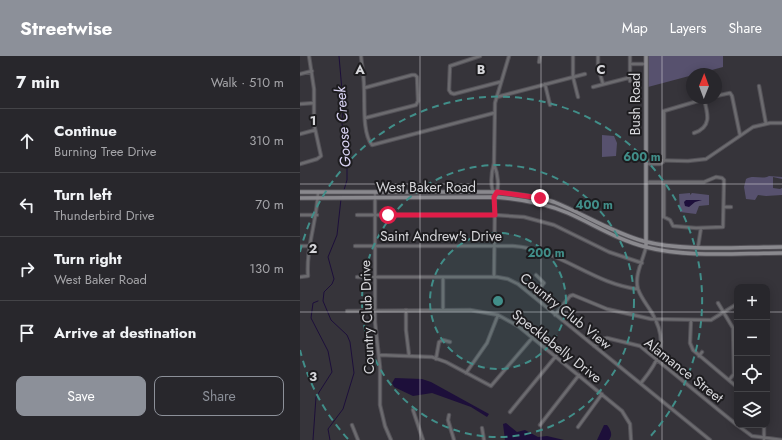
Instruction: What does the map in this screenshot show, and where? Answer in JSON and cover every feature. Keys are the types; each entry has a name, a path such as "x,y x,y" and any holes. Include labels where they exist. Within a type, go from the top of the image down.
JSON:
{"main road":[{"name":"Bush Road","path":"646,56 646,247"},
{"name":"West Baker Road","path":"300,192 497,192 550,201 620,233 646,241 672,246 782,247"},
{"path":"449,192 449,197"},
{"name":"West Baker Road","path":"300,198 494,197 514,199 547,206 568,213 608,234 646,247 668,251 698,253 782,253"},
{"path":"547,206 550,201"},
{"path":"593,226 595,221"},
{"path":"698,247 698,253"},
{"path":"751,247 751,253"}],"street":[{"path":"300,164 318,159 321,156 315,130 314,89 309,56"},
{"path":"361,56 365,118 369,140 372,145 494,113"},
{"path":"480,56 450,66 449,90 451,93 454,94 500,82"},
{"path":"494,277 495,215 494,197 492,192 492,172 494,163 494,113 496,97 509,56"},
{"path":"539,62 540,56"},
{"path":"573,56 572,77 578,97"},
{"path":"598,56 598,67 603,84"},
{"path":"630,56 630,80"},
{"path":"630,64 646,64"},
{"path":"300,74 312,71"},
{"path":"496,97 585,74"},
{"path":"364,88 412,75 417,77 418,101 416,105 365,118"},
{"path":"593,87 628,78 630,75"},
{"path":"545,84 550,105"},
{"path":"759,86 766,124"},
{"path":"722,95 730,93 732,96 740,135"},
{"path":"300,104 314,103"},
{"path":"664,161 664,111 687,104"},
{"path":"694,133 704,128 708,121 705,104"},
{"path":"646,162 660,159 664,161 706,159 712,157 740,135 753,128 766,124 782,123"},
{"path":"300,134 315,130"},
{"path":"494,163 497,171 497,192 494,197"},
{"path":"647,182 664,182 704,182 716,177 722,178 724,207 723,227 675,228 670,220 664,217 664,182"},
{"path":"300,277 308,276 309,246 317,215 318,192"},
{"name":"Country Club Drive","path":"374,192 375,310 381,376 380,405 385,426 391,440"},
{"path":"724,207 731,207"},
{"path":"300,215 317,215"},
{"path":"357,215 495,215 524,217 548,223 609,252 642,263"},
{"path":"698,247 701,228"},
{"path":"300,246 309,246"},
{"name":"Saint Andrew's Drive","path":"355,246 521,246 540,250 556,256 598,277 638,289"},
{"path":"641,384 658,360 661,342 656,320 638,289 637,279 646,247"},
{"path":"534,297 544,284 536,275"},
{"name":"Country Club View","path":"357,277 503,277 514,282 710,440"},
{"path":"443,277 443,310"},
{"path":"555,315 570,296 573,295 611,310 656,320 714,319 734,306"},
{"path":"718,303 734,330 734,374 729,380"},
{"path":"406,310 406,330 409,355"},
{"name":"Specklebelly Drive","path":"347,311 478,310 498,315 514,322 622,411 627,417 631,428 630,440"},
{"path":"466,373 487,343 498,315"},
{"path":"691,320 691,346 693,350 734,384"},
{"path":"379,355 409,355 436,358 491,386 533,337"},
{"name":"Alamance Street","path":"594,346 602,339 611,338 640,346 734,423"},
{"path":"436,358 439,342 443,340 450,342"},
{"path":"699,356 702,352"},
{"path":"510,412 556,356"},
{"path":"540,425 579,375"},
{"path":"578,427 602,394"},
{"path":"413,410 423,440"},
{"path":"449,415 448,420 454,440"},
{"path":"352,425 358,440"},
{"path":"482,428 484,440"},
{"name":"Alamance Street","path":"741,428 752,436 764,439 782,440"},
{"path":"764,428 764,439"}],"shaded area":[{"path":"648,56 723,56 723,67 686,68 686,77 648,87"},
{"path":"602,135 614,136 617,143 616,156 602,157"},
{"path":"769,176 782,177 782,179 773,177 773,188 782,188 782,195 758,195 755,200 746,199 744,187 746,179 752,177"},
{"path":"690,193 690,195 692,193 709,195 709,205 699,206 696,214 680,212 679,194"},
{"path":"686,200 702,200 695,202 689,207 685,206 684,202"},
{"path":"395,378 422,379 431,382 489,414 487,417 471,407 432,393 413,396 394,387 392,383"},
{"path":"506,423 517,432 525,430 538,437 547,436 564,440 505,440 503,424"},
{"path":"604,425 607,425 610,429 610,438 609,440 597,440"}],"waterway":[{"name":"Goose Creek","path":"339,56 343,102 342,124 347,147 347,180 344,190"},
{"name":"Goose Creek","path":"330,440 328,429 343,409 354,373 350,342 347,335 331,320 323,301 324,292 332,284 334,279 328,257 337,235 341,199"},
{"path":"313,440 316,397 332,372 328,351 311,318 313,303 318,301"}],"route":[{"path":"388,215 495,215 494,197 497,192 540,198"}]}
